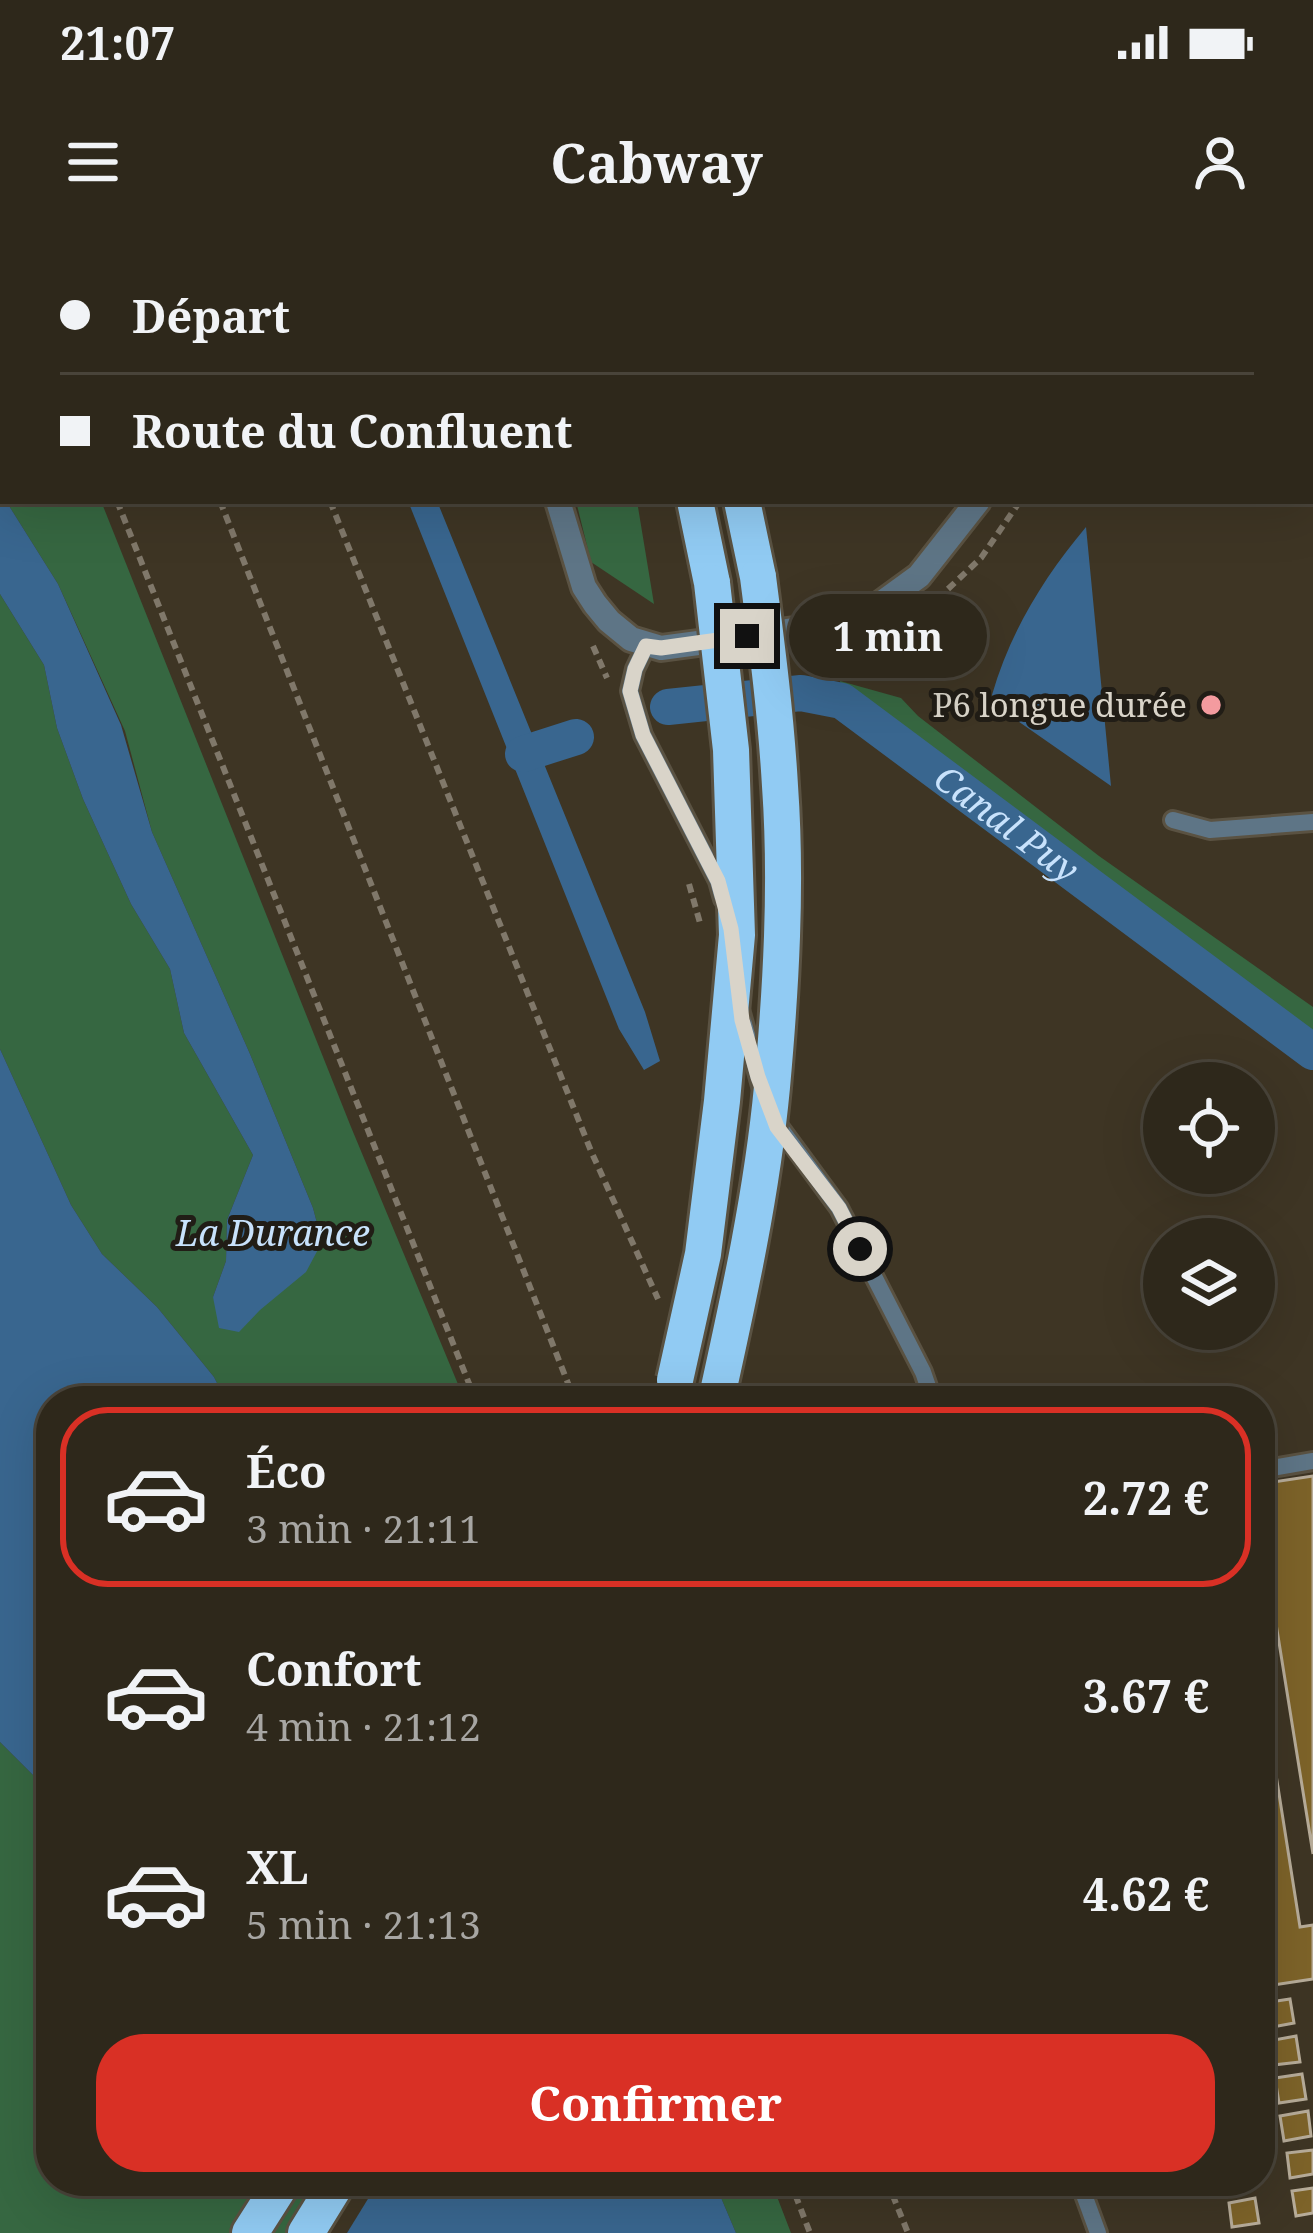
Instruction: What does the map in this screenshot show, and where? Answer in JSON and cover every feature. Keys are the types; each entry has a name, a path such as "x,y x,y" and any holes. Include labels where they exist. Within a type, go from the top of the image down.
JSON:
{"highway":[{"path":"672,1386 703,1254 736,935 731,750 712,584 696,504"},
{"path":"719,1386 747,1262 772,1088 782,925 781,790 770,668 743,504"},
{"path":"250,2233 273,2196"},
{"path":"306,2233 329,2196"}],"street":[{"path":"559,504 584,586 609,621 646,646 661,648 832,625 864,616 920,576 976,504"}],"lane":[{"path":"646,646 630,691 643,735 718,881 731,929 742,1020 764,1094 777,1127 839,1208 927,1386"},
{"path":"1173,820 1210,830 1313,822"},
{"path":"1275,1467 1313,1461"},
{"path":"1084,2196 1098,2233"}],"path":[{"path":"118,504 470,1386"},
{"path":"221,504 569,1386"},
{"path":"331,504 591,1151 667,1318"},
{"path":"796,2196 810,2233"},
{"path":"893,2196 908,2233"}],"green space":[{"path":"8,504 102,504 459,1386 218,1386 157,1307 102,1254 71,1205 0,1049 0,594 44,665 57,728 83,799 131,904 170,969 184,1033 253,1155 227,1220 226,1261 213,1297 239,1331 322,1242 313,1208 250,1054 152,832 125,731 58,584"},
{"path":"577,504 637,504 654,604 591,562"},
{"path":"840,681 901,698 1099,856 1313,1007 1313,1033 842,689"},
{"path":"0,1742 36,1778 36,2196 315,2196 334,2233 0,2233"},
{"path":"720,2196 777,2196 791,2233 736,2233"}],"water":[{"name":"La Durance","path":"0,504 8,504 58,584 121,725 152,832 313,1208 322,1242 306,1272 239,1332 219,1328 213,1297 226,1261 227,1220 253,1155 184,1033 170,969 131,904 83,799 57,728 44,665 0,594"},
{"path":"409,504 438,504 645,1012 660,1061 644,1070 619,1029"},
{"path":"1086,527 1111,786 1005,712 992,695 1030,606"},
{"name":"La Durance","path":"0,1049 71,1205 102,1254 157,1307 218,1386 36,1386 36,1778 0,1742"},
{"path":"315,2196 720,2196 736,2233 334,2233"}],"pier":[{"path":"309,2196 370,2196 347,2233 328,2233"}],"building":[{"path":"1313,1476 1313,1854 1275,1617 1275,1482"},
{"path":"1275,1768 1300,1927 1313,1925 1313,1979 1275,1985"},
{"path":"1290,1999 1294,2023 1275,2027 1275,2001"},
{"path":"1296,2036 1300,2062 1275,2065 1275,2040"},
{"path":"1302,2074 1306,2099 1279,2103 1275,2078"},
{"path":"1308,2111 1311,2136 1284,2141 1280,2116"},
{"path":"1313,2150 1313,2174 1290,2178 1287,2153"},
{"path":"1313,2188 1313,2213 1296,2216 1292,2191"},
{"path":"1255,2198 1259,2223 1232,2227 1229,2203"}],"waterway":[{"name":"Canal Puy","path":"668,707 801,693 842,701 1313,1052"},
{"name":"Canal Puy","path":"523,754 576,737"}],"place":[{"name":"P6 longue durée","path":"1211,705"}],"route":[{"path":"747,636 646,646 630,691 643,735 718,881 731,929 742,1020 777,1127 839,1208 860,1249"}]}
